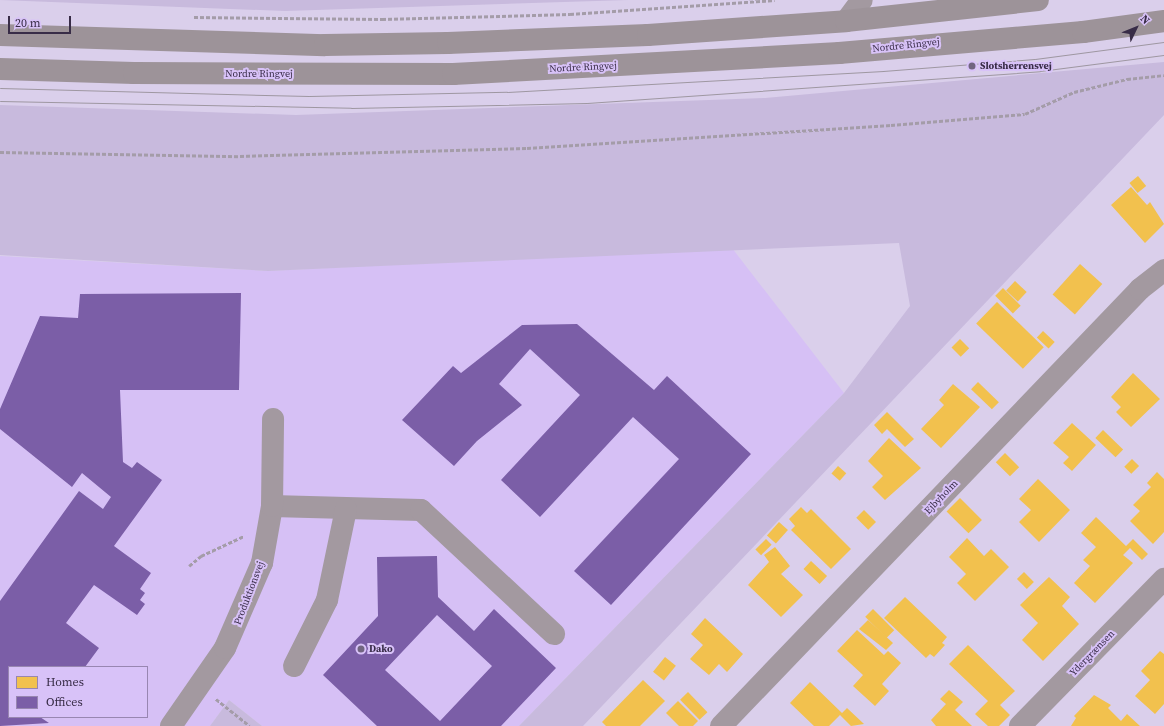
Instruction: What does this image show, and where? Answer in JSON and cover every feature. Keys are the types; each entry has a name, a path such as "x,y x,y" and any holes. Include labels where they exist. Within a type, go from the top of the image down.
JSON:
{"main road":[{"path":"0,35 333,45 648,35 846,21 1038,0"},
{"name":"Nordre Ringvej","path":"0,69 134,74 453,74 839,53 1083,32 1164,21"}],"street":[{"path":"846,21 862,0"},
{"name":"Ejbyholm","path":"721,726 1140,289 1164,270"},
{"name":"Produktionsvej","path":"171,726 200,687 245,610 262,563 272,506 273,419"},
{"path":"272,506 421,510 554,634"},
{"path":"294,666 327,600 346,509"},
{"name":"Ydergrænsen","path":"1020,726 1164,579"}],"path":[{"path":"190,17 382,19 570,14 775,0"},
{"path":"0,152 240,156 527,148 891,124 1026,114 1074,92 1127,79 1164,75"},
{"path":"189,566 201,556 255,531 267,532"},
{"path":"200,687 250,726"}],"shaded area":[{"path":"0,0 628,0 285,11"},
{"path":"1164,62 1164,115 583,726 519,726 844,393 910,306 899,243 268,271 0,255 0,105 296,115 765,98"},
{"path":"732,248 844,393 519,726 262,726 229,700 210,726 0,726 0,256 268,271"},
{"path":"229,700 262,726 210,726"}],"building: Homes":[{"path":"1138,176 1146,186 1138,193 1129,183"},
{"path":"1131,187 1147,205 1150,202 1164,224 1145,243 1111,205"},
{"path":"1080,264 1102,284 1075,315 1053,294"},
{"path":"1015,281 1027,292 1018,301 1006,291"},
{"path":"1003,288 1021,306 1013,313 995,296"},
{"path":"997,302 1044,347 1023,369 976,324"},
{"path":"1043,331 1055,342 1049,348 1037,338"},
{"path":"960,339 969,348 961,357 952,347"},
{"path":"1133,373 1160,399 1131,427 1116,412 1121,407 1111,397"},
{"path":"978,382 999,402 992,409 971,389"},
{"path":"953,384 980,407 941,448 921,429 944,405 939,400"},
{"path":"887,412 914,439 905,447 887,429 882,434 874,425"},
{"path":"1072,423 1096,445 1072,471 1063,463 1069,457 1053,443"},
{"path":"1103,430 1123,449 1116,457 1095,438"},
{"path":"889,438 921,468 885,500 872,487 883,476 868,461"},
{"path":"1005,453 1019,467 1010,476 996,462"},
{"path":"1132,459 1139,466 1131,474 1124,467"},
{"path":"838,466 846,473 840,481 831,474"},
{"path":"1157,472 1164,479 1164,532 1153,544 1130,521 1140,511 1133,505 1151,487 1147,483"},
{"path":"1038,479 1070,510 1039,542 1019,522 1031,510 1019,499"},
{"path":"960,498 982,520 968,533 947,511"},
{"path":"801,507 807,513 811,509 851,549 831,569 791,530 795,526 789,519"},
{"path":"864,510 876,522 868,530 856,518"},
{"path":"1096,517 1126,546 1133,539 1148,554 1142,560 1130,548 1123,555 1133,563 1095,603 1074,583 1090,566 1083,560 1096,547 1081,533"},
{"path":"779,522 788,530 776,543 767,535"},
{"path":"967,538 984,556 991,549 1009,567 975,601 957,583 966,574 949,557"},
{"path":"766,539 772,545 761,555 755,550"},
{"path":"775,547 790,566 781,574 803,595 781,617 748,585 769,562 764,555"},
{"path":"811,561 827,576 820,584 803,569"},
{"path":"1024,572 1034,582 1027,589 1017,579"},
{"path":"1049,577 1070,597 1062,606 1079,624 1043,661 1022,640 1038,623 1020,605"},
{"path":"905,597 947,637 942,643 945,645 934,657 930,654 926,658 884,618"},
{"path":"873,609 894,630 886,638 865,617"},
{"path":"705,618 743,654 727,672 719,664 709,675 690,659 703,645 691,634"},
{"path":"868,620 893,643 886,650 859,629"},
{"path":"857,630 884,655 888,651 901,663 882,684 889,691 875,706 853,686 863,675 837,651"},
{"path":"968,645 1015,691 1000,705 1010,715 999,726 988,726 975,714 988,701 949,664"},
{"path":"1160,651 1164,654 1164,704 1155,714 1135,696 1150,680 1141,671"},
{"path":"665,657 676,666 664,681 653,672"},
{"path":"643,680 665,701 640,726 606,726 602,722"},
{"path":"810,682 842,713 847,708 864,724 851,726 840,715 829,726 814,726 790,703"},
{"path":"949,690 963,702 955,710 972,726 936,726 931,720 946,704 940,699"},
{"path":"688,692 707,712 700,720 680,700"},
{"path":"1094,695 1111,705 1108,708 1121,721 1127,714 1140,726 1071,726 1076,718 1074,716"},
{"path":"678,701 698,721 693,726 679,726 666,713"}],"building: Offices":[{"path":"241,293 239,390 120,390 123,462 132,468 137,462 162,480 114,546 151,573 140,589 145,593 140,600 145,604 137,615 94,585 66,623 99,648 86,666 8,666 8,718 42,718 49,723 0,726 0,601 79,491 103,509 111,497 82,473 72,487 0,429 0,409 40,316 78,318 80,294"},
{"path":"577,324 654,390 667,376 751,454 611,605 574,571 679,459 633,417 540,517 501,480 580,395 530,349 499,384 522,405 477,441 454,466 402,420 453,366 461,373 522,325"},
{"path":"437,556 438,597 474,631 494,609 556,668 501,726 377,726 323,675 378,616 377,557","holes":["437,615 492,666 440,721 385,670"]}],"tram line":[{"path":"0,88 309,96 507,92 883,71 1035,59 1164,42"},
{"path":"0,101 351,108 587,103 1040,71 1164,55"}],"place":[{"name":"Slotsherrensvej","path":"972,66"},
{"name":"Dako","path":"361,649"}]}
